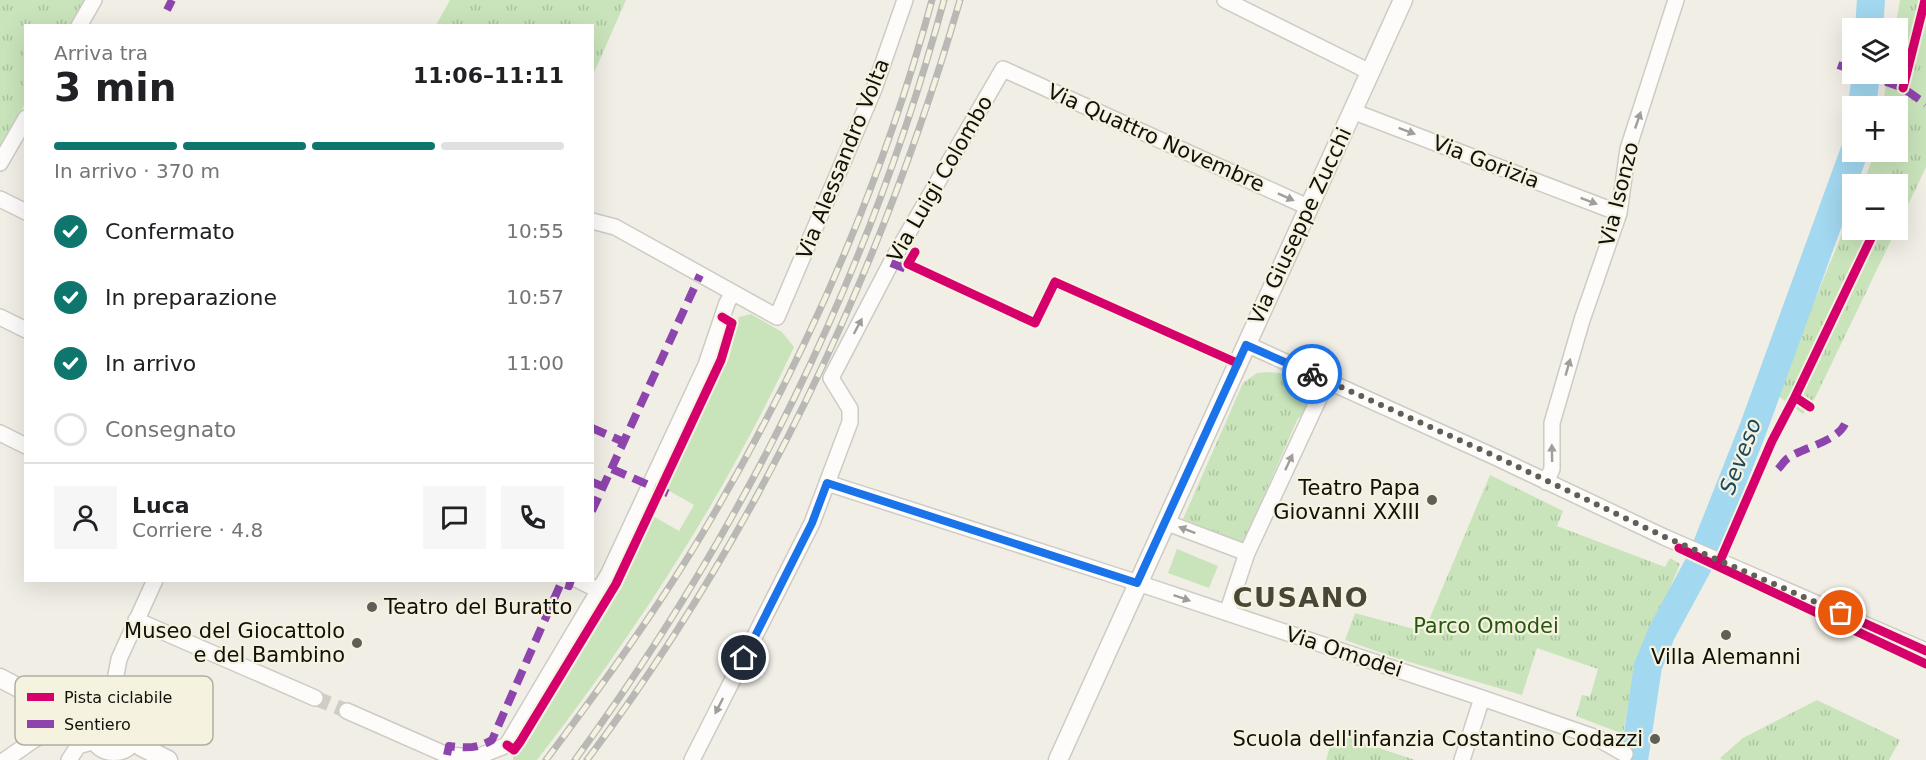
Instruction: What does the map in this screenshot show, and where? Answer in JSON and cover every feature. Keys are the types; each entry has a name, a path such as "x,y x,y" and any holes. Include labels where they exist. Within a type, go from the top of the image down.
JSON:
{"street":[{"path":"80,24 93,0"},
{"name":"Via Alessandro Volta","path":"733,293 777,317 874,88 904,0"},
{"path":"1225,0 1370,72"},
{"name":"Via Giuseppe Zucchi","path":"1058,760 1403,0"},
{"name":"Via Isonzo","path":"1546,482 1552,469 1552,423 1582,320 1619,213 1628,149 1676,0"},
{"name":"Via Quattro Novembre","path":"1003,69 1308,207"},
{"name":"Via Luigi Colombo","path":"692,760 812,523 852,417 848,404 831,378 893,259 1003,69"},
{"name":"Via Gorizia","path":"1352,111 1619,213"},
{"path":"0,163 24,121"},
{"path":"0,199 24,211"},
{"path":"347,711 447,755 477,757 507,745 600,591 706,365 727,303 733,293 615,227 594,221"},
{"path":"0,317 24,329"},
{"path":"1246,345 1486,452 1546,482 1711,557 1926,651"},
{"path":"1227,613 1247,553 1327,381"},
{"path":"0,433 24,445"},
{"name":"Via Omodei","path":"827,483 1482,698 1597,738 1625,754"},
{"path":"1165,522 1247,553"},
{"path":"116,676 119,659 154,582"},
{"path":"582,582 600,591"},
{"path":"136,620 315,698"},
{"path":"0,678 15,686"},
{"path":"1462,760 1482,698"},
{"path":"5,760 26,745"},
{"path":"69,760 79,745"},
{"path":"100,745 111,751 121,750 130,745"},
{"path":"140,745 168,760"}],"green space":[{"path":"0,0 85,0 72,24 24,24 24,106 0,148"},
{"path":"450,0 626,0 594,73 594,24 437,24"},
{"path":"1900,0 1926,0 1926,167 1908,205 1908,174 1867,174 1871,162 1908,162 1908,96 1884,96 1886,84 1908,84 1908,18 1897,18"},
{"path":"1842,234 1842,240 1891,240 1815,398 1803,414 1778,396"},
{"path":"751,314 782,332 794,347 739,456 677,561 574,711 537,760 513,760 513,756 522,746 618,592 653,516 679,531 694,505 666,489 729,358 739,317"},
{"path":"1269,372 1302,379 1317,393 1309,413 1298,418 1243,543 1183,519 1243,383 1257,373"},
{"name":"Parco Omodei","path":"1490,475 1563,511 1557,526 1665,567 1670,558 1680,564 1634,672 1623,734 1576,716 1582,695 1590,697 1598,669 1537,648 1522,695 1396,658 1345,640 1355,613 1414,629 1418,617 1429,620"},
{"path":"1177,549 1218,566 1209,588 1168,573"},
{"path":"1817,700 1900,740 1889,760 1722,760 1720,758 1743,738"},
{"path":"1334,733 1415,760 1326,760"}],"waterway":[{"name":"Seveso","path":"1870,18 1871,0"},
{"name":"Seveso","path":"1863,96 1865,84"},
{"name":"Seveso","path":"1634,760 1648,666 1662,632 1701,560 1753,429 1850,162"}],"tunnel":[{"path":"315,698 347,711"}],"railway":[{"path":"546,760 651,615 708,524 777,399 838,270 865,203 890,136 932,0"},
{"path":"575,760 636,673 693,583 746,491 795,397 839,300 879,202 914,102 944,0"},
{"path":"587,760 649,674 706,584 759,492 808,397 852,300 892,202 928,101 960,0"}],"marked path":[{"path":"167,10 172,0"},
{"path":"1838,65 1842,66"},
{"path":"1892,84 1903,88 1926,104"},
{"path":"891,263 906,269 908,264"},
{"path":"594,507 700,275"},
{"path":"1778,469 1788,458 1827,440 1841,430 1845,424"},
{"path":"594,429 624,442"},
{"path":"612,469 674,496"},
{"path":"594,483 604,487"},
{"path":"447,755 449,746 471,747 492,740 561,583 569,586 570,582"}],"cycle path":[{"path":"1903,88 1925,0"},
{"path":"1810,407 1795,397 1870,240"},
{"path":"915,252 908,264 1035,323 1055,282 1237,363"},
{"path":"507,745 514,750 520,742 616,584 721,360 732,323 722,317"},
{"path":"1720,561 1772,441 1795,397"},
{"path":"1679,548 1926,664"},
{"path":"1844,614 1926,651"}],"way so far":[{"path":"1312,374 1495,456 1665,537 1841,613"}],"place":[{"name":"Teatro Papa Giovanni XXIII","path":"1432,500"},
{"name":"Teatro del Buratto","path":"372,607"},
{"name":"Villa Alemanni","path":"1726,635"},
{"name":"Museo del Giocattolo e del Bambino","path":"357,643"},
{"name":"Scuola dell'infanzia Costantino Codazzi","path":"1655,739"}],"district":[{"name":"CUSANO","path":"1301,598"}],"route":[{"path":"744,658 812,523 827,483 1137,583 1246,345 1312,374"}]}
